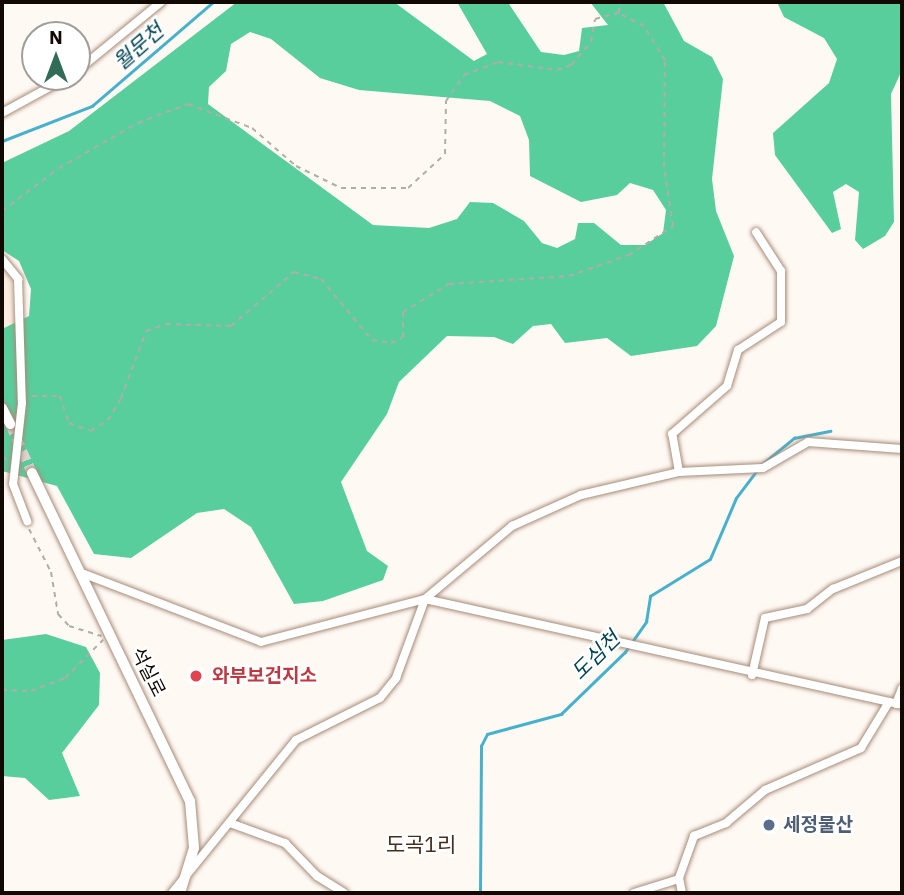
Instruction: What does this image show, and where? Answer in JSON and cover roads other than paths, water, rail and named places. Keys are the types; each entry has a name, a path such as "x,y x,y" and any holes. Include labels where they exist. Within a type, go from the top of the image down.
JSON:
{"street":[{"path":"91,60 161,2"},
{"path":"2,113 42,91"},
{"path":"680,472 672,434 727,386 738,350 780,322 780,271 756,233"},
{"path":"2,259 18,279 21,396 13,484 27,521"},
{"path":"2,408 10,424"},
{"path":"79,572 261,642 425,599 512,526 581,495 680,472 763,468 808,442 902,449"},
{"name":"석실로","path":"32,473 190,801 194,848 188,877 180,893"},
{"path":"752,675 765,618 807,609 833,589 902,561"},
{"path":"425,599 752,675 896,704"},
{"path":"172,893 188,877 296,740 380,698 396,678 425,599"},
{"path":"682,893 679,879 694,836 726,823 765,790 860,747 896,704 902,688"},
{"path":"230,823 285,843 317,876 344,893"},
{"path":"634,893 679,879"}],"waterway":[{"name":"월문천","path":"2,141 92,106 213,2"},
{"name":"도심천","path":"761,465 794,438 830,431"},
{"name":"도심천","path":"480,893 481,746 487,734 561,714 625,652 646,622 650,596 710,559 736,498 757,470"}],"tunnel":[{"path":"10,424 32,473"}],"place":[{"name":"와부보건지소","path":"196,676"},
{"name":"세정물산","path":"769,825"}],"district":[{"name":"도곡1리","path":"421,844"}]}
